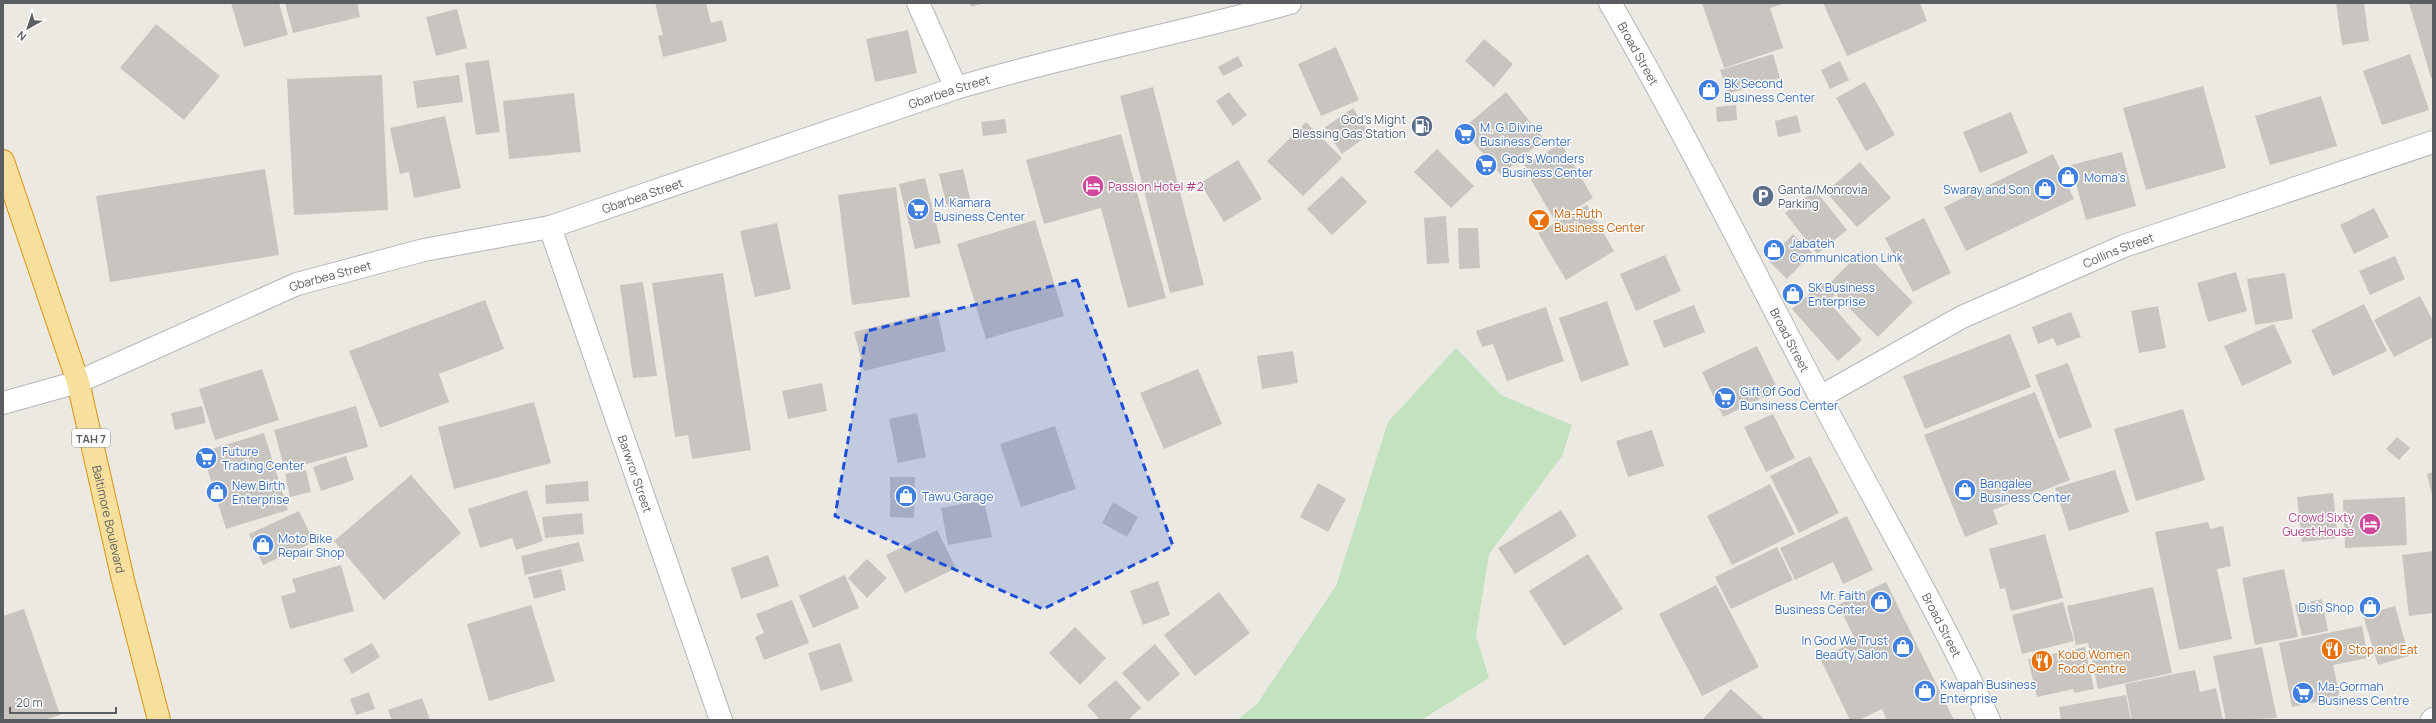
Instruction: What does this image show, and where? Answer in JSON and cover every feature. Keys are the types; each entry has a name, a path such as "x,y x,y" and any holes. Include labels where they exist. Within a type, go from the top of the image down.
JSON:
{"highway":[{"name":"Baltimore Boulevard","path":"3,161 78,382 123,580 159,720"}],"street":[{"path":"918,3 956,88"},
{"name":"Gbarbea Street","path":"3,403 78,382 297,284 424,250 550,227 956,88 1008,73 1225,22 1290,3"},
{"name":"Broad Street","path":"1610,3 1665,97 1820,397 1960,656 1989,720"},
{"name":"Collins Street","path":"1820,397 1962,317 2124,246 2433,142"},
{"name":"Barwror Street","path":"550,227 721,720"}],"highlighted area":[{"path":"1077,280 1173,546 1043,609 835,516 867,331"}],"green space":[{"path":"1456,348 1501,395 1572,425 1562,456 1489,554 1476,636 1489,678 1421,720 1237,720 1257,704 1336,586 1388,422"}],"building":[{"path":"231,3 279,3 288,35 244,47"},
{"path":"285,3 357,3 360,17 293,33"},
{"path":"655,3 706,3 711,23 722,20 727,41 663,57 658,36 663,35"},
{"path":"969,3 984,3 971,7"},
{"path":"1702,3 1785,3 1770,8 1783,48 1724,68"},
{"path":"1823,3 1920,3 1927,21 1847,56"},
{"path":"2336,3 2364,3 2369,41 2342,45"},
{"path":"2409,3 2433,3 2433,78 2431,78"},
{"path":"457,9 467,48 436,56 426,17"},
{"path":"156,24 220,76 184,120 120,68"},
{"path":"908,30 917,73 875,82 866,39"},
{"path":"1484,39 1513,64 1494,87 1465,61"},
{"path":"1336,47 1359,100 1321,116 1298,64"},
{"path":"1773,54 1780,78 1728,94 1720,70"},
{"path":"2410,54 2429,110 2382,125 2363,71"},
{"path":"1238,56 1243,66 1223,76 1218,67"},
{"path":"489,60 500,132 476,135 465,63"},
{"path":"1840,61 1849,80 1830,89 1821,70"},
{"path":"382,75 388,210 294,215 287,79"},
{"path":"459,75 463,102 417,108 413,81"},
{"path":"1865,82 1895,135 1866,151 1836,98"},
{"path":"2203,86 2226,168 2146,190 2123,108"},
{"path":"1153,87 1204,285 1170,293 1120,96"},
{"path":"1229,92 1247,115 1233,126 1216,101"},
{"path":"1506,92 1544,139 1501,175 1462,129"},
{"path":"574,93 581,152 509,159 503,101"},
{"path":"2321,96 2337,146 2270,165 2255,116"},
{"path":"1736,105 1737,120 1717,122 1716,107"},
{"path":"1353,108 1370,134 1342,154 1324,128"},
{"path":"2011,112 2028,153 1980,173 1963,132"},
{"path":"1797,115 1801,132 1778,137 1775,121"},
{"path":"445,116 461,188 414,198 409,172 400,174 390,128"},
{"path":"1005,119 1007,133 983,136 981,122"},
{"path":"1306,122 1342,158 1303,196 1267,161"},
{"path":"1121,134 1166,298 1128,308 1101,208 1044,224 1026,160"},
{"path":"1561,143 1593,198 1555,221 1523,166"},
{"path":"1437,149 1474,186 1451,208 1414,172"},
{"path":"2122,152 2136,206 2086,220 2071,165"},
{"path":"2053,154 2074,199 1966,251 1944,207"},
{"path":"1238,160 1262,199 1224,222 1200,183"},
{"path":"1860,162 1891,198 1857,227 1826,192"},
{"path":"265,169 279,255 110,282 96,196"},
{"path":"963,169 971,202 947,207 939,174"},
{"path":"1342,176 1367,202 1332,235 1307,209"},
{"path":"925,178 941,243 915,249 899,184"},
{"path":"896,187 910,297 852,305 838,195"},
{"path":"1815,190 1847,230 1817,254 1785,213"},
{"path":"1587,205 1614,251 1566,280 1538,233"},
{"path":"2374,208 2389,237 2354,254 2340,225"},
{"path":"1446,216 1449,263 1427,264 1424,218"},
{"path":"1924,218 1951,273 1913,292 1885,238"},
{"path":"1035,220 1064,316 986,339 957,244"},
{"path":"777,223 791,289 755,297 740,231"},
{"path":"1458,228 1478,228 1480,268 1459,269"},
{"path":"1793,234 1812,253 1787,279 1768,260"},
{"path":"1862,250 1913,302 1878,337 1836,295 1840,291 1831,282"},
{"path":"1665,255 1681,291 1636,311 1620,274"},
{"path":"2395,256 2405,279 2370,295 2359,271"},
{"path":"2236,272 2247,311 2208,322 2197,283"},
{"path":"723,273 751,450 692,459 688,435 675,437 652,283"},
{"path":"2285,273 2293,319 2255,325 2247,279"},
{"path":"643,282 657,376 633,378 620,285"},
{"path":"1823,282 1835,295 1828,301 1862,340 1838,361 1792,309"},
{"path":"2420,296 2433,321 2433,337 2394,357 2374,320"},
{"path":"485,300 504,349 439,374 449,402 380,428 349,351"},
{"path":"1607,301 1629,365 1581,382 1559,318"},
{"path":"2364,304 2387,351 2333,376 2311,330"},
{"path":"1694,305 1705,332 1664,348 1653,321"},
{"path":"2158,306 2166,348 2139,353 2131,311"},
{"path":"1546,307 1564,361 1507,381 1493,344 1482,347 1476,331"},
{"path":"937,311 946,351 864,371 854,332"},
{"path":"2071,312 2081,337 2057,346 2053,338 2038,344 2032,327"},
{"path":"2274,324 2292,363 2242,386 2224,346"},
{"path":"2010,334 2031,387 1925,429 1903,376"},
{"path":"1757,346 1778,390 1723,417 1702,372"},
{"path":"1293,351 1298,383 1262,389 1257,356"},
{"path":"2068,363 2092,427 2059,439 2035,375"},
{"path":"262,369 279,420 215,440 199,389"},
{"path":"1198,369 1222,424 1164,449 1140,393"},
{"path":"822,383 827,411 788,419 782,391"},
{"path":"2035,392 2070,480 1993,510 1998,524 1965,537 1924,435"},
{"path":"534,402 551,463 454,489 438,427"},
{"path":"202,406 206,423 175,430 171,413"},
{"path":"356,406 368,447 285,470 274,430"},
{"path":"2183,409 2205,480 2136,501 2114,429"},
{"path":"917,413 926,457 898,463 889,419"},
{"path":"1773,414 1795,458 1766,472 1744,427"},
{"path":"1055,426 1076,489 1021,507 1000,444"},
{"path":"1652,430 1664,466 1628,477 1616,441"},
{"path":"264,433 288,510 226,529 202,452"},
{"path":"2397,437 2410,448 2399,460 2386,449"},
{"path":"346,456 354,480 321,491 313,467"},
{"path":"1810,456 1839,513 1799,533 1770,476"},
{"path":"306,470 311,492 290,497 285,474"},
{"path":"2115,470 2129,512 2069,531 2055,488"},
{"path":"2433,472 2433,495 2432,495 2427,474"},
{"path":"411,475 461,533 384,600 334,541"},
{"path":"890,477 915,477 914,518 890,517"},
{"path":"588,481 589,501 546,504 545,485"},
{"path":"1318,483 1346,499 1328,532 1300,517"},
{"path":"1770,484 1795,534 1732,565 1707,516"},
{"path":"527,490 543,541 516,550 512,538 480,548 468,509"},
{"path":"2333,493 2338,538 2302,542 2297,497"},
{"path":"2405,497 2407,545 2345,548 2343,500"},
{"path":"984,500 992,537 948,545 941,508"},
{"path":"1113,502 1138,517 1127,537 1102,523"},
{"path":"1561,510 1577,536 1515,574 1498,548"},
{"path":"299,511 314,542 263,565 249,534"},
{"path":"582,513 584,534 545,538 542,517"},
{"path":"1847,516 1873,570 1843,584 1833,562 1795,580 1780,548"},
{"path":"2208,522 2210,529 2223,526 2231,566 2217,569 2232,639 2179,650 2155,532"},
{"path":"937,530 956,568 905,593 886,555"},
{"path":"2045,534 2063,598 2011,611 2005,588 2000,589 1989,549"},
{"path":"579,542 584,561 525,575 521,556"},
{"path":"1777,547 1793,580 1731,609 1715,577"},
{"path":"2433,551 2433,613 2409,616 2402,555"},
{"path":"1588,554 1623,609 1564,646 1529,591"},
{"path":"768,555 779,586 741,599 731,568"},
{"path":"867,559 887,578 867,598 848,578"},
{"path":"341,565 354,611 290,629 281,596 296,592 292,579"},
{"path":"561,569 566,590 534,599 528,577"},
{"path":"2284,569 2298,637 2255,645 2242,578"},
{"path":"845,575 859,608 813,628 799,596"},
{"path":"1158,581 1170,615 1143,625 1130,591"},
{"path":"1886,582 1954,720 1887,720 1882,709 1859,720 1850,720 1820,658 1856,641 1838,605"},
{"path":"1716,585 1759,667 1702,696 1659,614"},
{"path":"2153,587 2172,673 2098,689 2088,643 2076,645 2067,606"},
{"path":"1219,592 1250,633 1195,676 1164,635"},
{"path":"2322,599 2328,631 2302,636 2295,605"},
{"path":"792,600 809,643 764,660 755,637 764,633 756,614"},
{"path":"2063,602 2074,641 2022,654 2012,615"},
{"path":"531,605 555,681 489,701 467,624"},
{"path":"2395,606 2409,656 2378,665 2363,615"},
{"path":"24,609 60,715 44,720 3,720 3,616"},
{"path":"2362,626 2368,658 2333,665 2340,697 2292,707 2279,643"},
{"path":"1075,627 1106,658 1080,685 1049,653"},
{"path":"372,643 380,657 352,674 343,659"},
{"path":"840,643 853,681 821,691 808,653"},
{"path":"1155,644 1180,674 1148,702 1122,673"},
{"path":"2085,647 2094,689 2074,693 2073,689 2037,697 2028,659"},
{"path":"2262,647 2277,718 2226,720 2213,656"},
{"path":"2195,670 2200,692 2216,688 2223,720 2132,720 2125,684"},
{"path":"1116,680 1141,708 1128,720 1100,720 1087,705"},
{"path":"1731,689 1765,720 1702,720"},
{"path":"369,692 375,709 356,715 350,699"},
{"path":"2126,695 2131,720 2061,720 2059,707"},
{"path":"422,698 430,720 392,720 388,710"}],"place":[{"name":"BK Second Business Center","path":"1709,90"},
{"name":"God's Might Blessing Gas Station","path":"1422,126"},
{"name":"M. G. Divine Business Center","path":"1465,134"},
{"name":"God's Wonders Business Center","path":"1486,165"},
{"name":"Moma's","path":"2068,177"},
{"name":"Passion Hotel #2","path":"1093,186"},
{"name":"Swaray and Son","path":"2045,189"},
{"name":"Ganta/Monrovia Parking","path":"1763,196"},
{"name":"M. Kamara Business Center","path":"918,209"},
{"name":"Ma-Ruth Business Center","path":"1539,220"},
{"name":"Jabateh Communication Link","path":"1774,250"},
{"name":"SK Business Enterprise","path":"1793,294"},
{"name":"Gift Of God Bunsiness Center","path":"1725,398"},
{"name":"Future Trading Center","path":"206,458"},
{"name":"Bangalee Business Center","path":"1965,490"},
{"name":"New Birth Enterprise","path":"217,492"},
{"name":"Tawu Garage","path":"906,496"},
{"name":"Crowd Sixty Guest House","path":"2370,524"},
{"name":"Moto Bike Repair Shop","path":"263,545"},
{"name":"Mr. Faith Business Center","path":"1881,602"},
{"name":"Dish Shop","path":"2370,607"},
{"name":"In God We Trust Beauty Salon","path":"1903,647"},
{"name":"Stop and Eat","path":"2332,649"},
{"name":"Kobo Women Food Centre","path":"2042,661"},
{"name":"Kwapah Business Enterprise","path":"1925,691"},
{"name":"Ma-Gormah Business Centre","path":"2303,693"}]}
